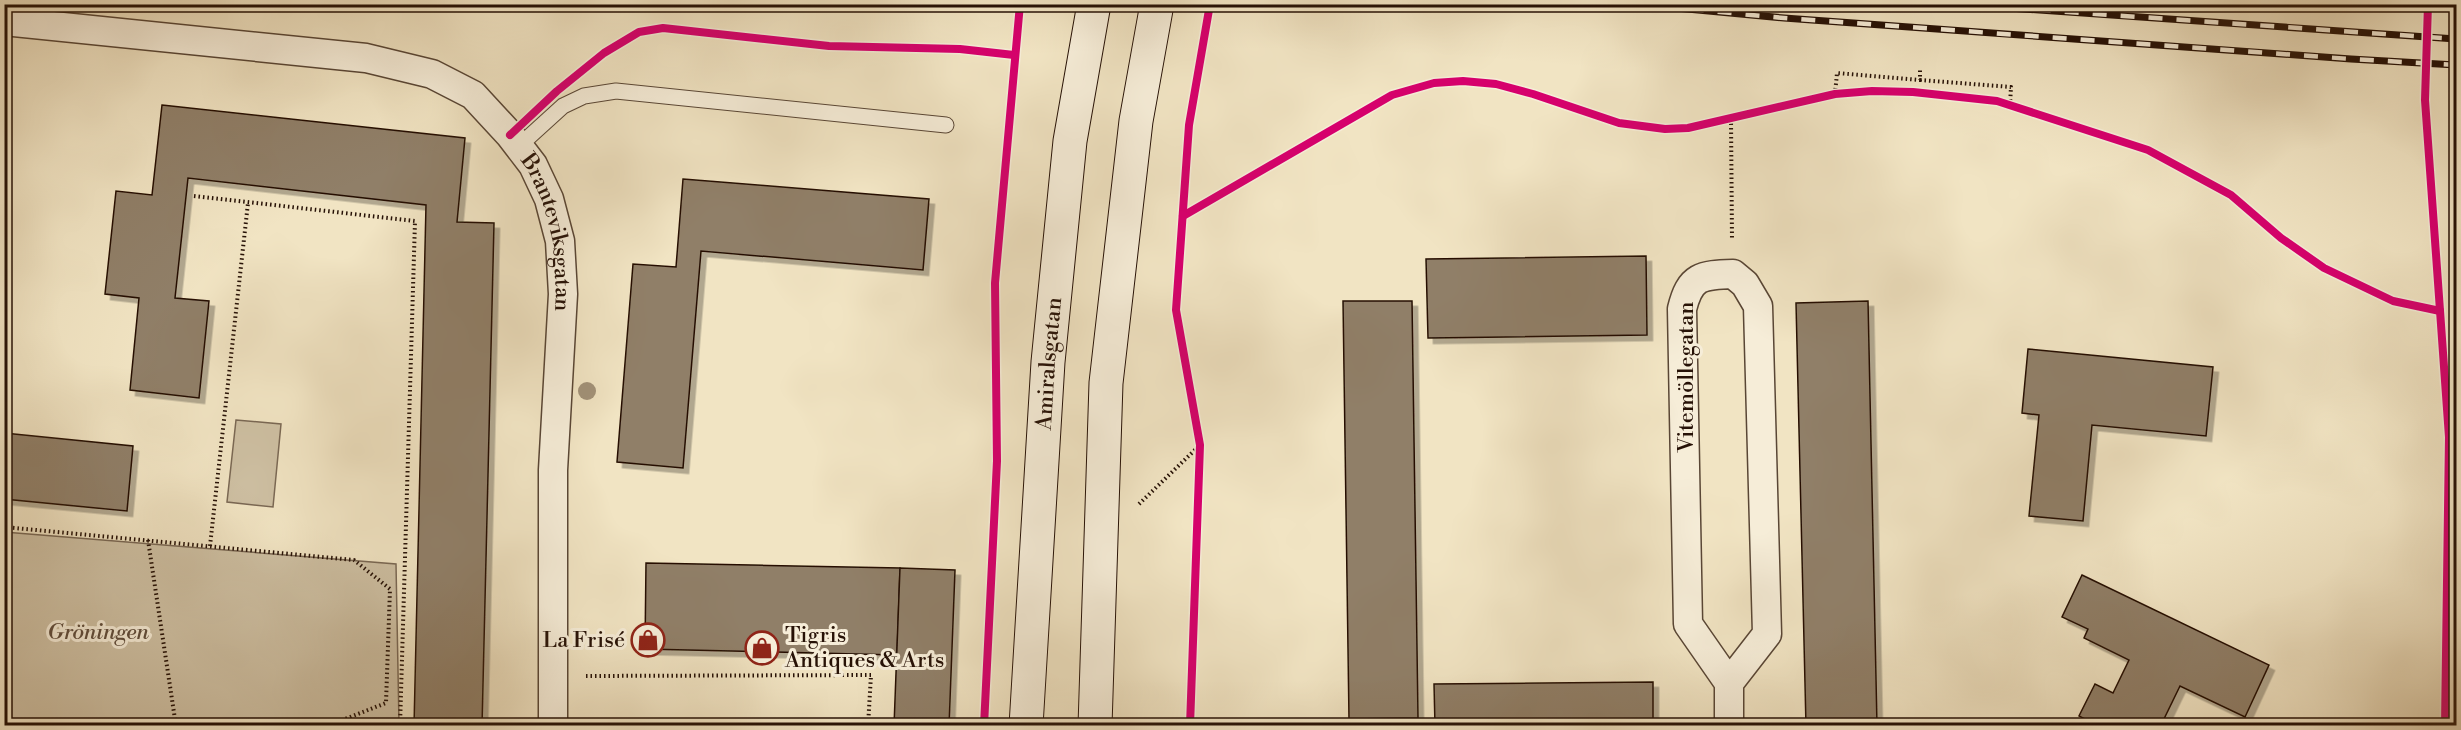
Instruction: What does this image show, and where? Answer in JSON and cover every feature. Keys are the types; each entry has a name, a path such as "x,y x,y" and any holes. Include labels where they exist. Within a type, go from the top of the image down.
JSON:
{"main road":[{"name":"Amiralsgatan","path":"1026,726 1049,351 1070,141 1094,4"},
{"path":"1095,726 1106,382 1136,121 1157,4"}],"street":[{"name":"Branteviksgatan","path":"4,21 366,58 432,74 472,95 519,146 533,165 549,199 560,241 563,294 553,470 553,726"},
{"path":"1729,726 1729,683 1767,634 1758,306 1745,284 1733,274"},
{"name":"Vitemöllegatan","path":"1729,683 1688,624 1682,309 1687,290 1697,280 1710,275 1733,274"}],"lane":[{"path":"519,146 563,106 584,96 616,91 946,125"}],"path":[{"path":"1920,69 1920,80"},
{"path":"1835,94 1837,73 2011,87 2010,105"},
{"path":"1731,119 1733,274"},
{"path":"194,196 415,221 400,726"},
{"path":"210,546 248,203"},
{"path":"1198,433 1200,456"},
{"path":"1137,506 1200,444"},
{"path":"4,527 354,560 390,589 386,704 327,726"},
{"path":"148,540 176,726"},
{"path":"554,676 871,675 868,726"}],"green space":[{"path":"236,420 281,424 273,507 227,502"},
{"name":"Gröningen","path":"4,532 396,564 399,724 5,725"}],"building":[{"path":"162,105 465,138 457,222 494,223 482,726 414,726 426,205 188,178 175,298 209,301 199,398 130,390 139,298 105,294 116,191 152,195"},
{"path":"683,179 929,199 923,270 701,251 683,468 617,462 633,264 676,267"},
{"path":"1646,256 1647,335 1428,338 1426,259"},
{"path":"1343,301 1412,301 1418,718 1349,719"},
{"path":"1868,301 1877,726 1806,726 1796,303"},
{"path":"2028,349 2213,367 2206,436 2092,425 2083,521 2029,516 2039,415 2022,413"},
{"path":"4,433 133,446 127,511 4,499"},
{"path":"646,563 900,568 897,655 645,649"},
{"path":"900,568 955,570 949,726 894,726"},
{"path":"2082,575 2269,665 2245,717 2180,686 2163,721 2171,726 2098,726 2079,716 2095,684 2113,693 2129,660 2084,638 2088,629 2062,617"},
{"path":"1653,682 1653,726 1435,726 1434,684"}],"railway":[{"path":"1634,4 1784,18 2456,65"},
{"path":"1953,4 2456,39"}],"cycle path":[{"path":"984,726 997,461 995,283 1020,4"},
{"path":"1190,726 1200,445 1176,310 1189,125 1210,4"},
{"path":"2428,4 2425,100 2449,437 2445,726"},
{"path":"510,135 557,91 604,53 639,32 663,28 829,46 960,49 1014,55"},
{"path":"1183,216 1392,95 1434,83 1463,81 1496,84 1619,123 1665,129 1688,128 1835,94 1872,91 1913,92 1997,101 2148,150 2231,195 2281,238 2324,268 2393,301 2440,311"}],"place":[{"name":"La Frisé","path":"648,640"},
{"name":"Tigris Antiques & Arts","path":"762,648"}]}
